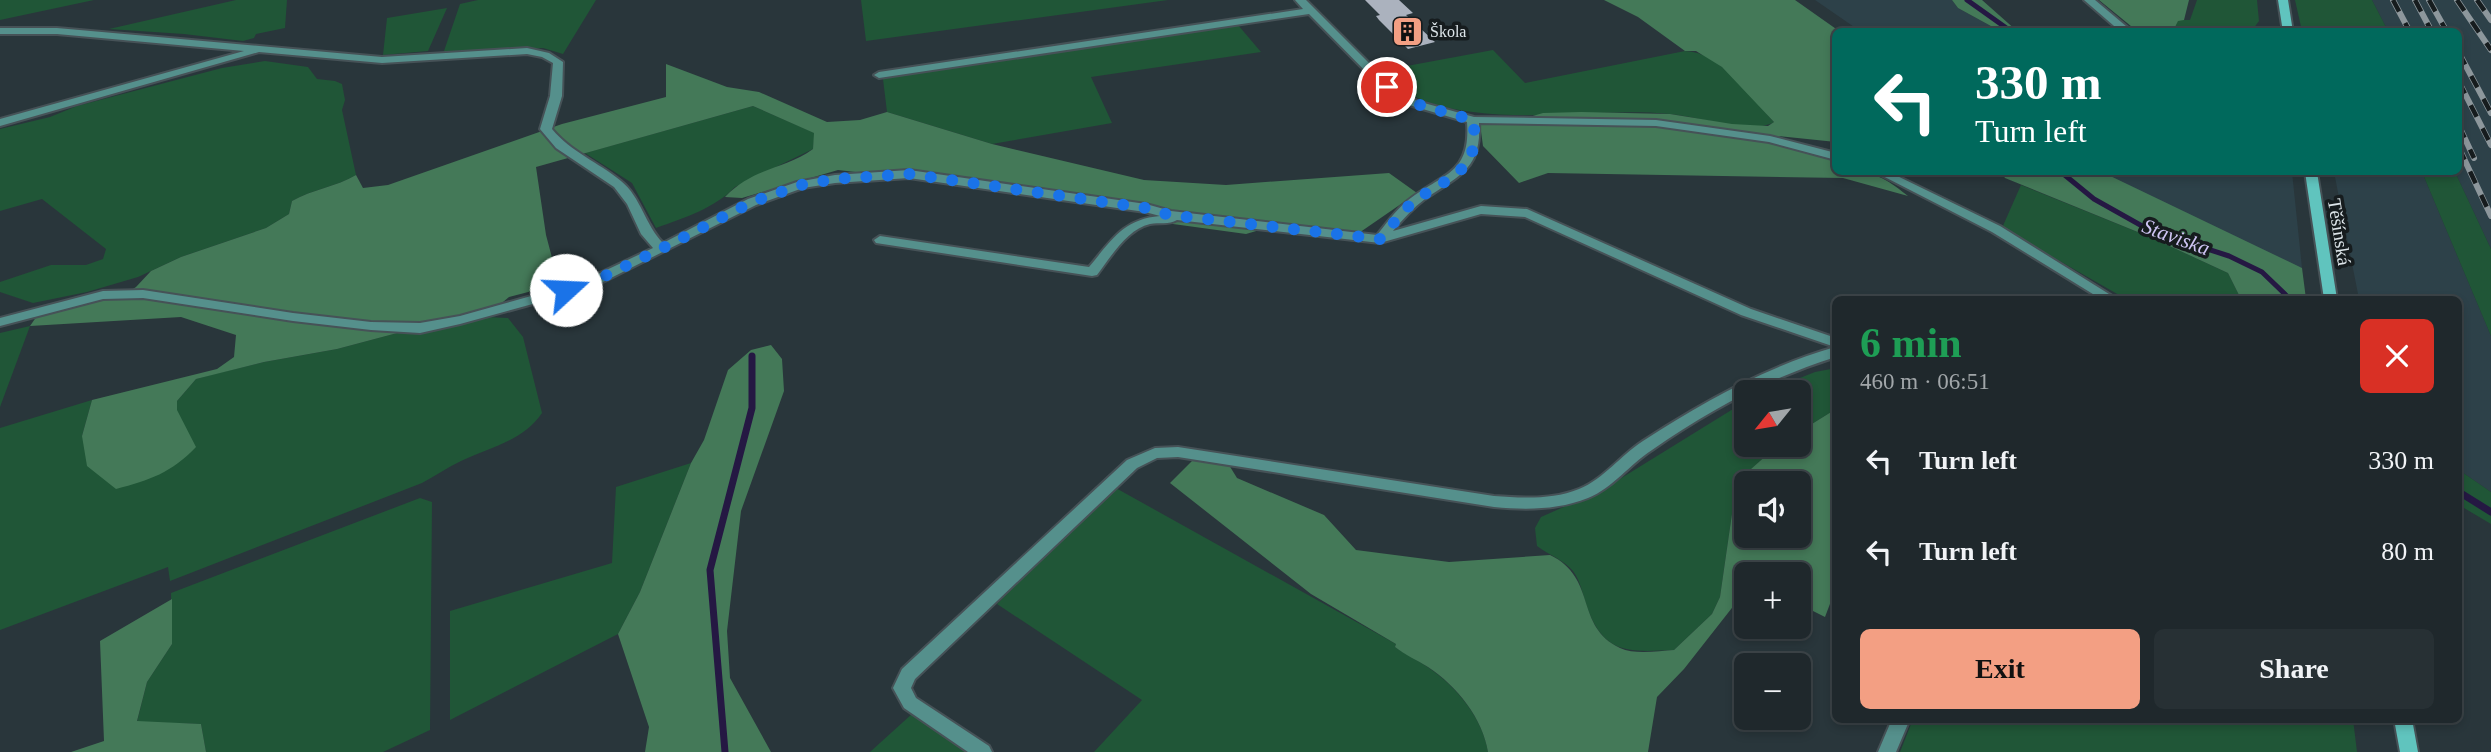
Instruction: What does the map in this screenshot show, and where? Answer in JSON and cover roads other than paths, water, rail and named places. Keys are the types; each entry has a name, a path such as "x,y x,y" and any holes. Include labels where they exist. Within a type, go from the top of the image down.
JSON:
{"main road":[{"path":"2283,0 2287,28"},
{"name":"Těšínská","path":"2311,175 2331,296"},
{"path":"2404,723 2409,752"}],"street":[{"path":"1300,0 1387,87 1413,103 1473,120 1656,123 1770,139 1832,156"},
{"path":"2089,0 2123,28"},
{"path":"879,75 1311,11"},
{"path":"0,32 57,31 382,60 527,51 545,55 558,62 556,96 546,130 560,146 618,184 633,204 647,234 661,249"},
{"path":"0,123 263,49"},
{"path":"1380,239 1410,205 1455,177 1473,157 1473,120"},
{"path":"0,322 103,295 143,294 293,317 372,326 420,328 460,320 586,285 752,202 801,185 835,179 909,174 1186,217 1380,239 1480,210 1527,213 1746,312 1832,342"},
{"path":"1887,175 1997,229 2105,296"},
{"path":"880,240 1092,272 1122,236 1144,221 1186,217"},
{"path":"983,752 910,703 902,688 908,674 1132,464 1155,453 1178,452 1409,486 1485,501 1538,506 1585,494 1644,447 1713,406 1798,363 1832,353"},
{"path":"1888,752 1899,723"}],"waterway":[{"name":"Staviska","path":"1967,0 2006,28"},
{"name":"Staviska","path":"2065,175 2094,199 2151,231 2229,256 2262,272 2287,296"},
{"path":"725,752 710,570 752,408 752,356"},
{"name":"Staviska","path":"2462,494 2491,512"}],"railway":[{"path":"2393,0 2408,28"},
{"path":"2415,0 2430,28"},
{"path":"2429,0 2445,28"},
{"path":"2457,0 2491,50"},
{"path":"2477,0 2491,20"},
{"path":"2462,59 2491,113"},
{"path":"2462,88 2491,145"},
{"path":"2462,132 2474,158"},
{"path":"2462,154 2491,216"}],"place":[{"name":"Škola","path":"1407,31"}]}
